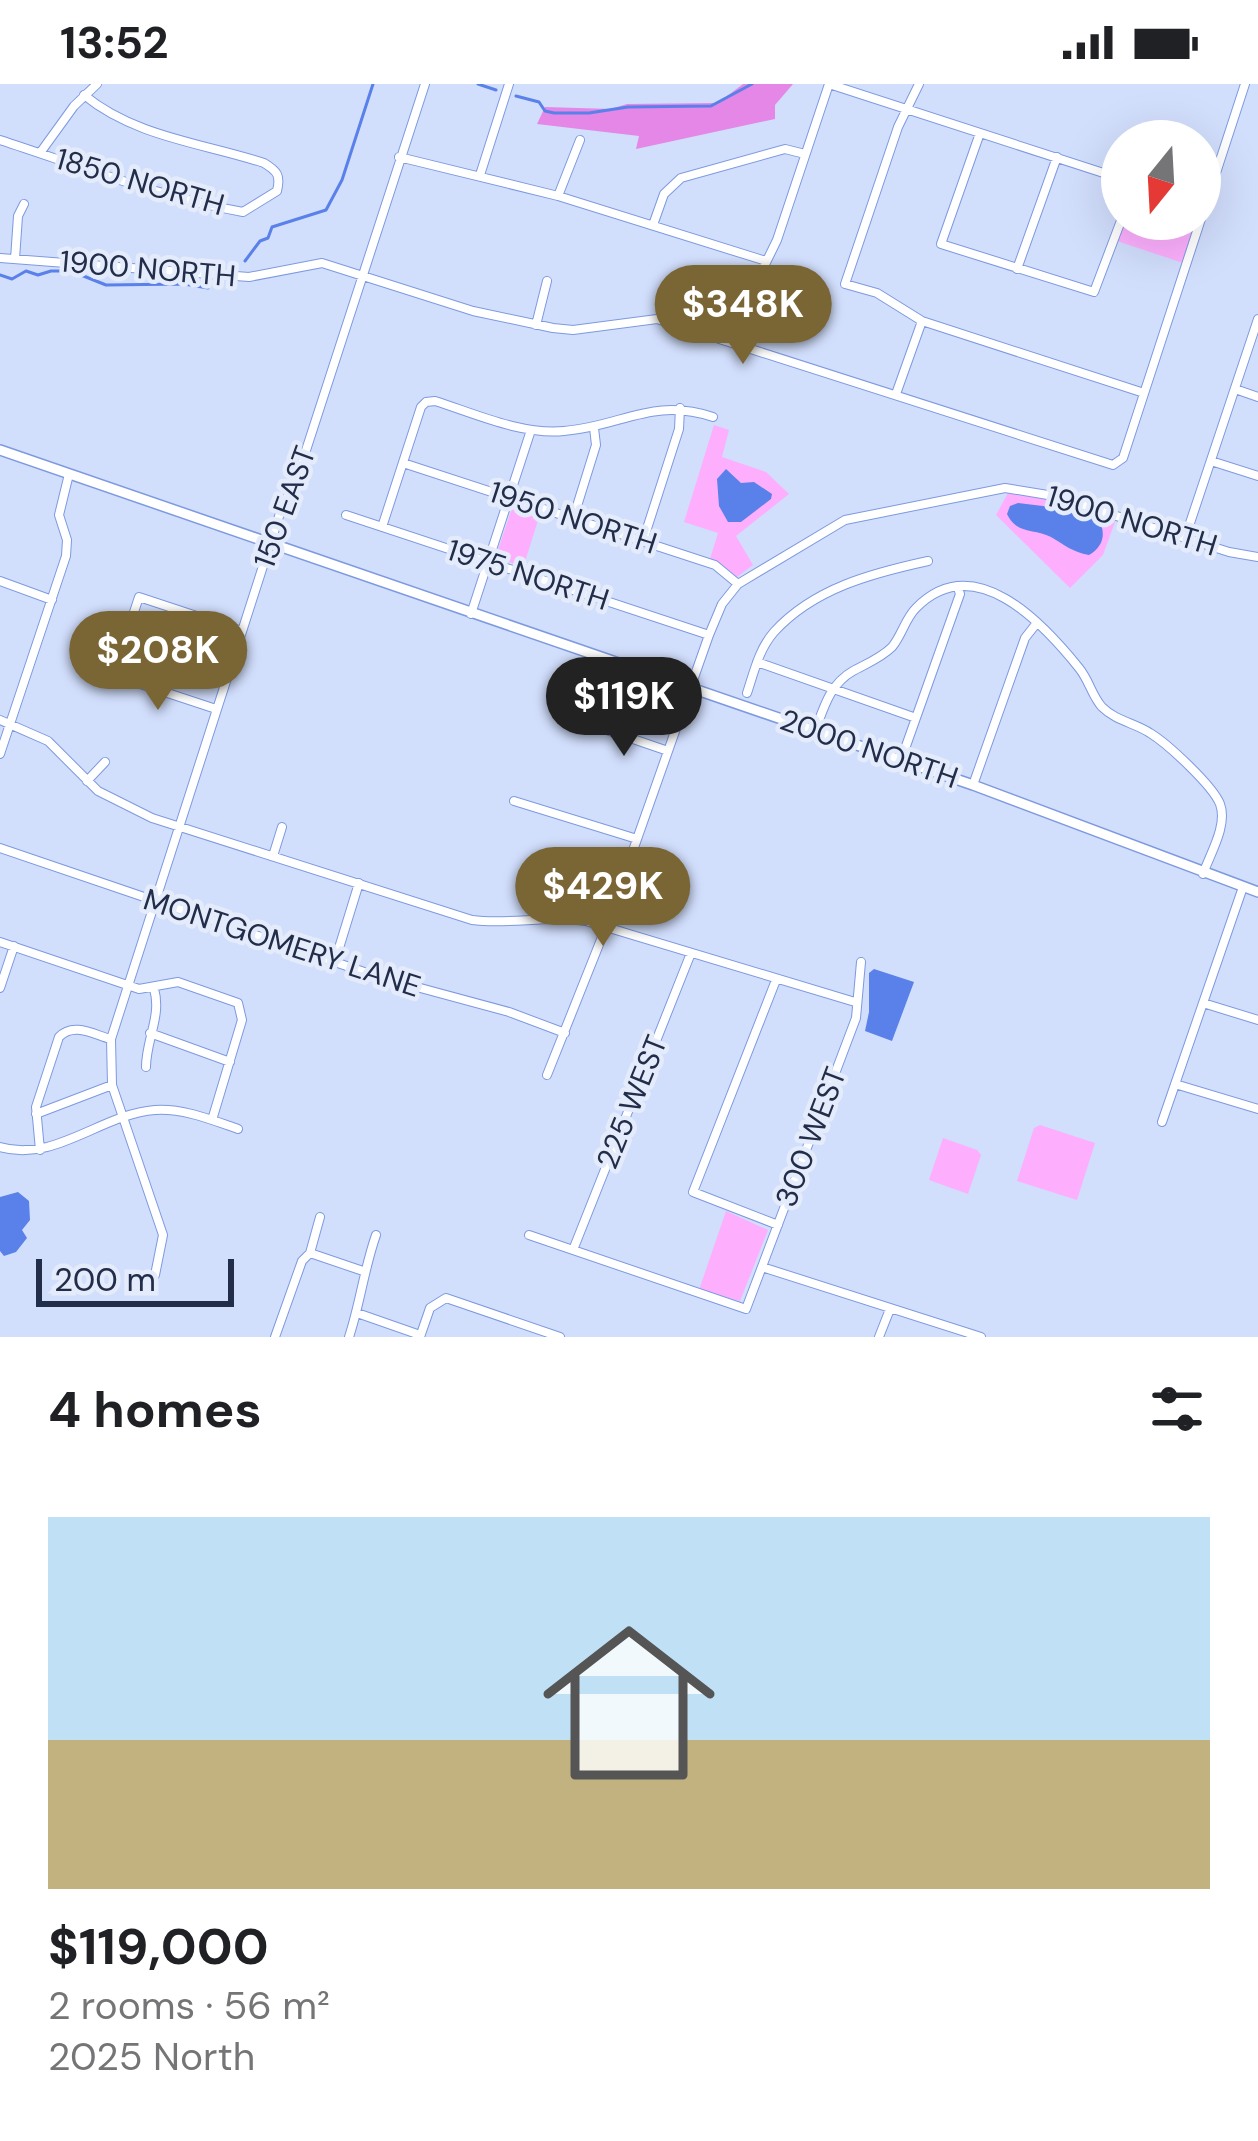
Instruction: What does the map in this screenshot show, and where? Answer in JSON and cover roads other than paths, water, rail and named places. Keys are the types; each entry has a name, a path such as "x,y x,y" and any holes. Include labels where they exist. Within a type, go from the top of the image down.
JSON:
{"street":[{"path":"40,153 84,94 97,84"},
{"name":"150 EAST","path":"155,1275 163,1234 112,1085 111,1040 177,825 270,544 297,478 425,84"},
{"path":"480,175 509,84"},
{"path":"736,342 829,84 1101,172"},
{"path":"919,84 845,284 877,293 922,321 1144,393 1192,240"},
{"path":"1221,153 1245,84"},
{"name":"1850 NORTH","path":"0,140 160,193 243,212 277,190 277,171 264,163 143,129 100,108 84,94"},
{"path":"980,133 941,244 1094,292 1114,240"},
{"path":"558,196 580,140"},
{"path":"652,225 664,194 681,178 785,148 805,154"},
{"path":"399,157 558,196 766,261"},
{"path":"1017,269 1057,158"},
{"path":"15,259 18,216 24,204"},
{"name":"1900 NORTH","path":"0,258 249,278 322,262 473,311 536,325 573,330 656,319 1119,464 1144,393"},
{"path":"536,325 547,281"},
{"path":"1185,538 1258,319"},
{"path":"896,394 922,321"},
{"path":"1235,389 1258,397"},
{"path":"382,527 426,402 531,430 594,427 661,408 713,417"},
{"path":"643,542 679,429 680,409"},
{"path":"573,519 596,445 594,427"},
{"path":"471,614 531,430"},
{"name":"2000 NORTH","path":"0,450 973,785 1258,892"},
{"path":"1211,460 1258,476"},
{"name":"1950 NORTH","path":"403,463 715,565 738,584"},
{"path":"0,754 5,722 67,556 68,540 59,515 69,474"},
{"name":"1900 NORTH","path":"738,584 844,520 1005,488 1054,496 1258,557"},
{"name":"1975 NORTH","path":"346,515 709,635"},
{"path":"746,693 772,634 808,605 865,575 928,560"},
{"path":"0,581 52,600"},
{"path":"547,1075 606,927 709,635 722,604 738,584"},
{"path":"815,731 833,689 847,674 886,652 910,616 930,597 979,584 990,588 1036,624 1080,668 1102,707 1156,736 1215,796 1221,825 1203,874"},
{"path":"906,746 958,588"},
{"path":"216,709 113,675 139,597 242,631"},
{"path":"973,785 1025,638 1036,624"},
{"path":"757,662 916,718"},
{"path":"5,722 48,741 111,800 177,825 472,920 496,923 560,917 855,1002"},
{"path":"595,726 668,751"},
{"path":"87,781 105,762"},
{"path":"514,801 637,838"},
{"path":"273,856 282,827"},
{"name":"MONTGOMERY LANE","path":"0,848 392,982 508,1012 565,1033"},
{"path":"335,962 359,883"},
{"path":"1162,1122 1243,887"},
{"path":"0,942 128,985 154,989 165,982 178,982 232,1000 242,1009 242,1020 212,1120"},
{"path":"0,988 14,946"},
{"name":"225 WEST","path":"573,1250 691,953"},
{"name":"300 WEST","path":"573,1250 746,1310 852,1029 861,962"},
{"path":"776,980 692,1192 778,1225"},
{"path":"146,1067 158,1007 154,989"},
{"path":"1203,1003 1258,1020"},
{"path":"40,1150 36,1114 59,1037 75,1029 111,1040"},
{"path":"150,1034 230,1061"},
{"path":"1175,1084 1258,1109"},
{"path":"36,1114 112,1085"},
{"path":"0,1147 40,1150 159,1109 238,1129"},
{"path":"274,1337 320,1217"},
{"path":"349,1337 376,1235"},
{"path":"529,1235 573,1250"},
{"path":"310,1253 363,1271"},
{"path":"762,1268 981,1337"},
{"path":"357,1313 420,1336 430,1308 446,1298 560,1337"},
{"path":"879,1337 890,1309"}],"water":[{"path":"726,469 741,483 754,482 772,494 741,522 728,522 719,506 717,479"},
{"path":"1018,503 1097,517 1101,543 1089,555 1021,528 1007,514"},
{"path":"874,969 914,982 892,1041 865,1031 869,973"},
{"path":"18,1192 29,1201 30,1220 22,1230 27,1238 16,1252 4,1256 0,1251 0,1197"}],"waterway":[{"path":"245,261 268,238 272,227 326,210 342,180 373,84"},
{"path":"478,84 496,90"},
{"path":"516,96 539,102 545,111 589,113 628,107 711,106 752,84"},
{"path":"0,275 12,279 26,271 38,275 71,271 106,285 208,288"}]}
